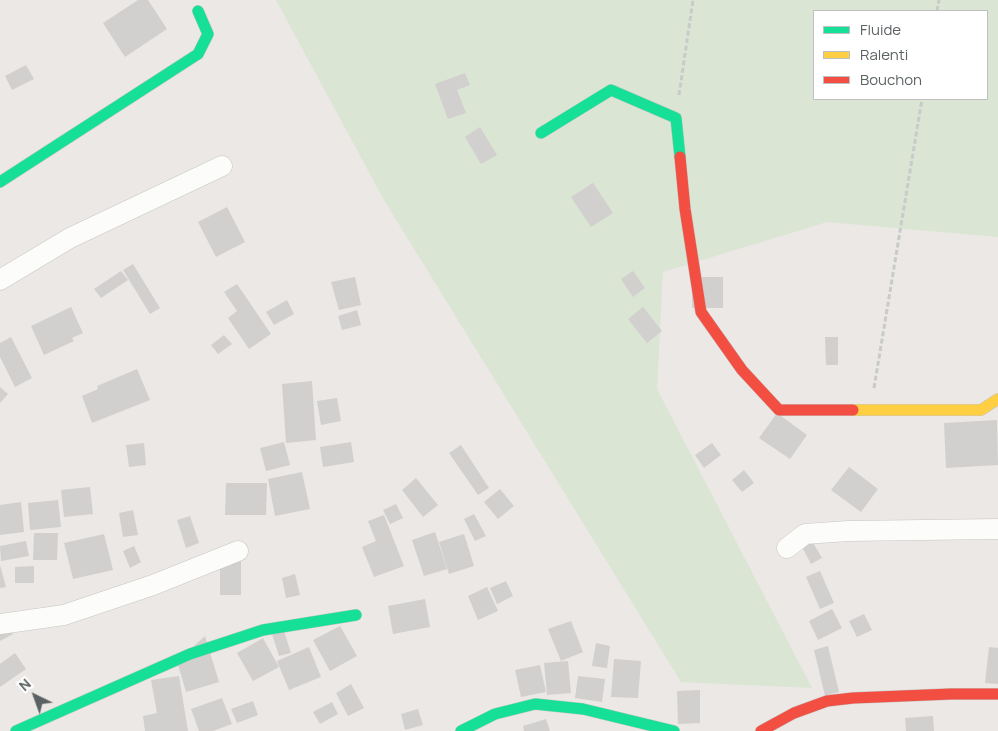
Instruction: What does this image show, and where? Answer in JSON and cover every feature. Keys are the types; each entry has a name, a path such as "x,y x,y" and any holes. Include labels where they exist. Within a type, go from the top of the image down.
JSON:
{"street":[{"path":"0,182 198,54 208,34 198,11"},
{"path":"541,133 611,90 676,118 686,209 701,312 742,370 779,410 981,410 998,399"},
{"path":"0,280 70,238 222,166"},
{"path":"787,548 805,534 848,531 998,529"},
{"path":"0,624 64,615 152,585 238,551"},
{"path":"16,731 190,654 263,630 356,615"},
{"path":"761,731 794,713 827,701 921,695 998,694"},
{"path":"461,731 495,714 535,704 583,709 674,731"}],"path":[{"path":"676,118 694,0"},
{"path":"870,410 922,100"}],"green space":[{"path":"276,0 998,0 998,237 827,222 663,272 657,389 812,688 681,682 384,200"}],"building":[{"path":"138,0 148,0 167,29 125,57 103,23"},
{"path":"26,65 34,79 12,90 5,76"},
{"path":"465,73 470,85 457,90 466,113 448,119 435,84"},
{"path":"480,127 497,155 481,164 465,137"},
{"path":"593,183 613,213 591,227 571,197"},
{"path":"227,207 245,242 216,257 198,222"},
{"path":"133,264 160,308 150,314 123,270"},
{"path":"121,271 128,280 101,298 94,289"},
{"path":"633,271 645,288 633,297 621,279"},
{"path":"355,277 361,305 339,310 331,282"},
{"path":"692,277 723,277 723,308 692,308"},
{"path":"237,284 271,334 249,349 228,318 237,311 224,292"},
{"path":"287,300 294,314 274,325 266,312"},
{"path":"71,307 83,333 72,338 74,341 44,355 31,326"},
{"path":"643,307 662,331 647,343 628,319"},
{"path":"357,310 361,325 342,330 338,316"},
{"path":"224,335 232,344 218,354 211,345"},
{"path":"11,337 32,378 15,387 0,357 0,343"},
{"path":"825,337 838,337 838,365 826,365"},
{"path":"137,369 150,400 92,423 82,396 98,389 97,386"},
{"path":"312,381 316,440 286,443 282,384"},
{"path":"0,387 8,394 0,403"},
{"path":"337,398 341,421 321,425 317,401"},
{"path":"777,413 807,435 790,459 759,438"},
{"path":"997,420 998,465 946,468 944,423"},
{"path":"284,442 290,465 266,471 260,448"},
{"path":"351,442 354,462 323,467 320,447"},
{"path":"144,443 146,465 129,467 126,445"},
{"path":"712,443 721,455 704,468 695,455"},
{"path":"461,445 489,488 478,495 449,453"},
{"path":"849,467 878,489 861,512 831,490"},
{"path":"744,470 754,483 742,492 732,480"},
{"path":"302,472 310,509 275,516 268,479"},
{"path":"416,478 438,505 423,517 402,490"},
{"path":"226,483 267,483 266,515 225,515"},
{"path":"90,487 93,514 64,517 61,490"},
{"path":"500,489 514,506 498,519 484,502"},
{"path":"58,500 61,527 30,530 28,503"},
{"path":"21,502 24,532 0,535 0,505"},
{"path":"396,504 403,518 390,524 383,510"},
{"path":"133,510 138,535 123,537 119,513"},
{"path":"474,514 486,536 475,541 464,519"},
{"path":"384,515 404,566 374,577 362,547 376,541 368,521"},
{"path":"190,516 199,543 186,548 177,520"},
{"path":"435,532 447,569 424,576 412,540"},
{"path":"34,533 58,533 57,560 33,560"},
{"path":"104,534 113,570 73,579 64,543"},
{"path":"464,534 474,566 449,574 439,542"},
{"path":"26,541 29,556 1,561 0,546"},
{"path":"812,541 822,558 811,564 802,547"},
{"path":"134,546 141,562 130,568 123,551"},
{"path":"241,551 241,595 220,595 220,552"},
{"path":"0,565 6,587 0,588"},
{"path":"34,566 34,583 15,583 15,567"},
{"path":"820,571 834,603 820,609 806,577"},
{"path":"295,574 300,595 286,598 282,578"},
{"path":"506,581 513,596 497,604 490,588"},
{"path":"487,587 498,611 478,620 468,596"},
{"path":"425,599 430,627 393,634 388,606"},
{"path":"832,609 842,628 818,640 809,621"},
{"path":"864,614 872,630 857,637 849,621"},
{"path":"571,621 583,652 561,661 548,629"},
{"path":"7,622 13,634 0,641 0,626"},
{"path":"340,626 357,656 330,671 313,640"},
{"path":"284,631 291,653 279,656 272,634"},
{"path":"205,636 219,682 186,692 177,661"},
{"path":"263,638 279,667 253,681 237,653"},
{"path":"596,643 610,646 607,668 592,666"},
{"path":"828,646 839,692 825,696 814,650"},
{"path":"309,647 321,677 289,690 277,661"},
{"path":"989,647 998,648 998,684 985,683"},
{"path":"15,653 26,669 0,687 0,664"},
{"path":"614,659 641,661 638,698 611,697"},
{"path":"568,661 571,693 547,695 544,663"},
{"path":"540,665 546,692 521,697 515,670"},
{"path":"179,676 188,731 145,731 143,716 157,713 151,680"},
{"path":"578,676 605,679 602,702 575,698"},
{"path":"351,684 364,708 348,716 336,693"},
{"path":"700,690 700,723 678,724 677,691"},
{"path":"222,698 232,724 213,731 199,731 191,709"},
{"path":"253,701 258,715 237,723 231,709"},
{"path":"332,702 338,714 320,724 313,712"},
{"path":"418,709 423,725 405,730 401,714"},
{"path":"933,716 934,731 906,731 905,718"},
{"path":"546,719 550,731 524,731 523,726"}],"traffic: fast":[{"path":"0,182 198,54 208,34 198,11"},
{"path":"541,133 611,90 676,118 680,157"},
{"path":"16,731 190,654 263,630 356,615"},
{"path":"461,731 495,714 535,704 583,709 674,731"}],"traffic: slow":[{"path":"853,410 981,410 998,399"}],"traffic: jam":[{"path":"680,157 685,209 701,312 742,370 779,410 853,410"},
{"path":"761,731 794,713 827,701 853,698 998,694"}]}
